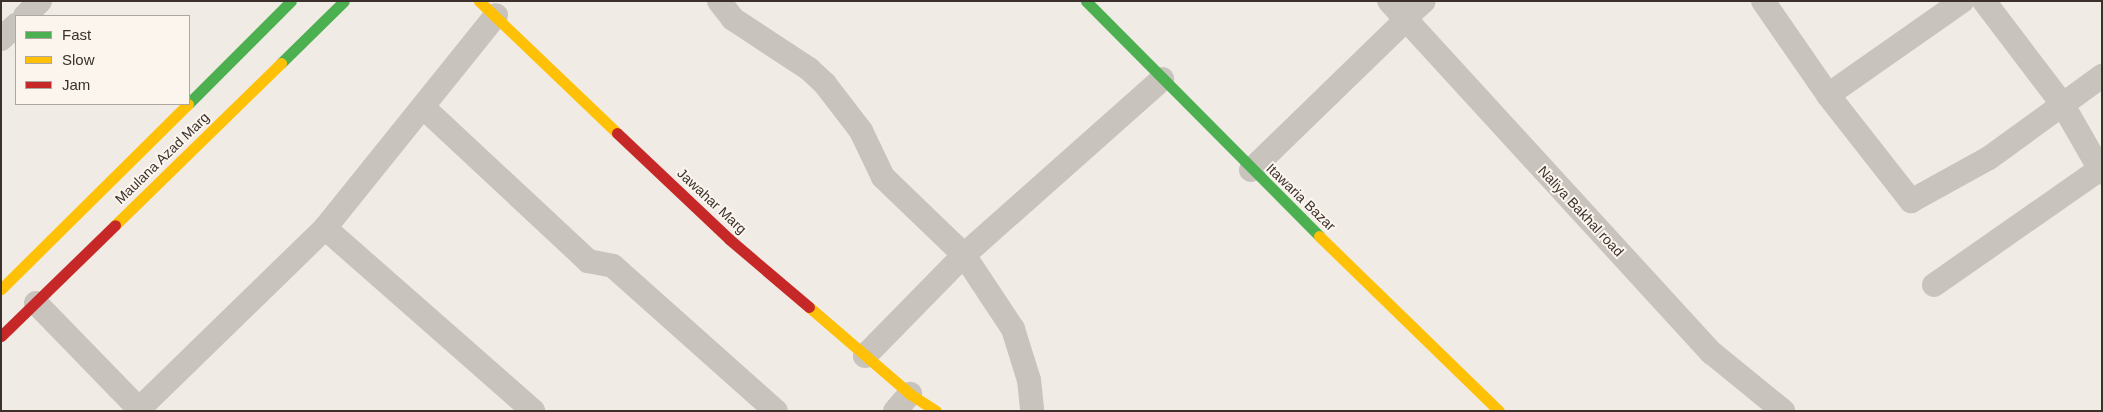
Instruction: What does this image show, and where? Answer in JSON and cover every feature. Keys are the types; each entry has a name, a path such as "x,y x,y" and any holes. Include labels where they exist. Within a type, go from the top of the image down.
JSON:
{"street":[{"path":"26,15 40,1"},
{"name":"Maulana Azad Marg","path":"190,101 291,1"},
{"name":"Maulana Azad Marg","path":"1,336 344,1"},
{"path":"719,1 733,19 809,69 825,84 861,131 883,177 964,255 1013,329 1029,380 1032,411"},
{"name":"Itawaria Bazar","path":"1086,1 1251,170 1498,411"},
{"path":"1251,170 1400,13 1424,1"},
{"path":"1763,1 1828,95 1911,201 1989,158 2102,76"},
{"path":"1828,95 1962,1"},
{"path":"1934,285 2101,170 2063,105 1984,1"},
{"path":"36,303 140,410 326,228 423,107 487,8"},
{"name":"Jawahar Marg","path":"487,8 730,239 865,356 903,402 936,411"},
{"name":"Naliya Bakhal road","path":"1400,13 1712,353 1783,411"},
{"path":"1,39 15,26"},
{"path":"865,356 964,255 1162,79"},
{"name":"Maulana Azad Marg","path":"1,289 186,105"},
{"path":"423,107 588,261 613,266 776,411"},
{"path":"326,228 533,411"}],"traffic: fast":[{"path":"190,102 291,1"},
{"path":"281,63 344,1"},
{"path":"1086,1 1319,236"}],"traffic: slow":[{"path":"479,1 617,133"},
{"path":"115,225 281,63"},
{"path":"1,289 187,105"},
{"path":"1319,236 1499,411"},
{"path":"809,307 910,394 936,411"}],"traffic: jam":[{"path":"617,133 729,239 809,307"},
{"path":"1,336 115,225"}]}
